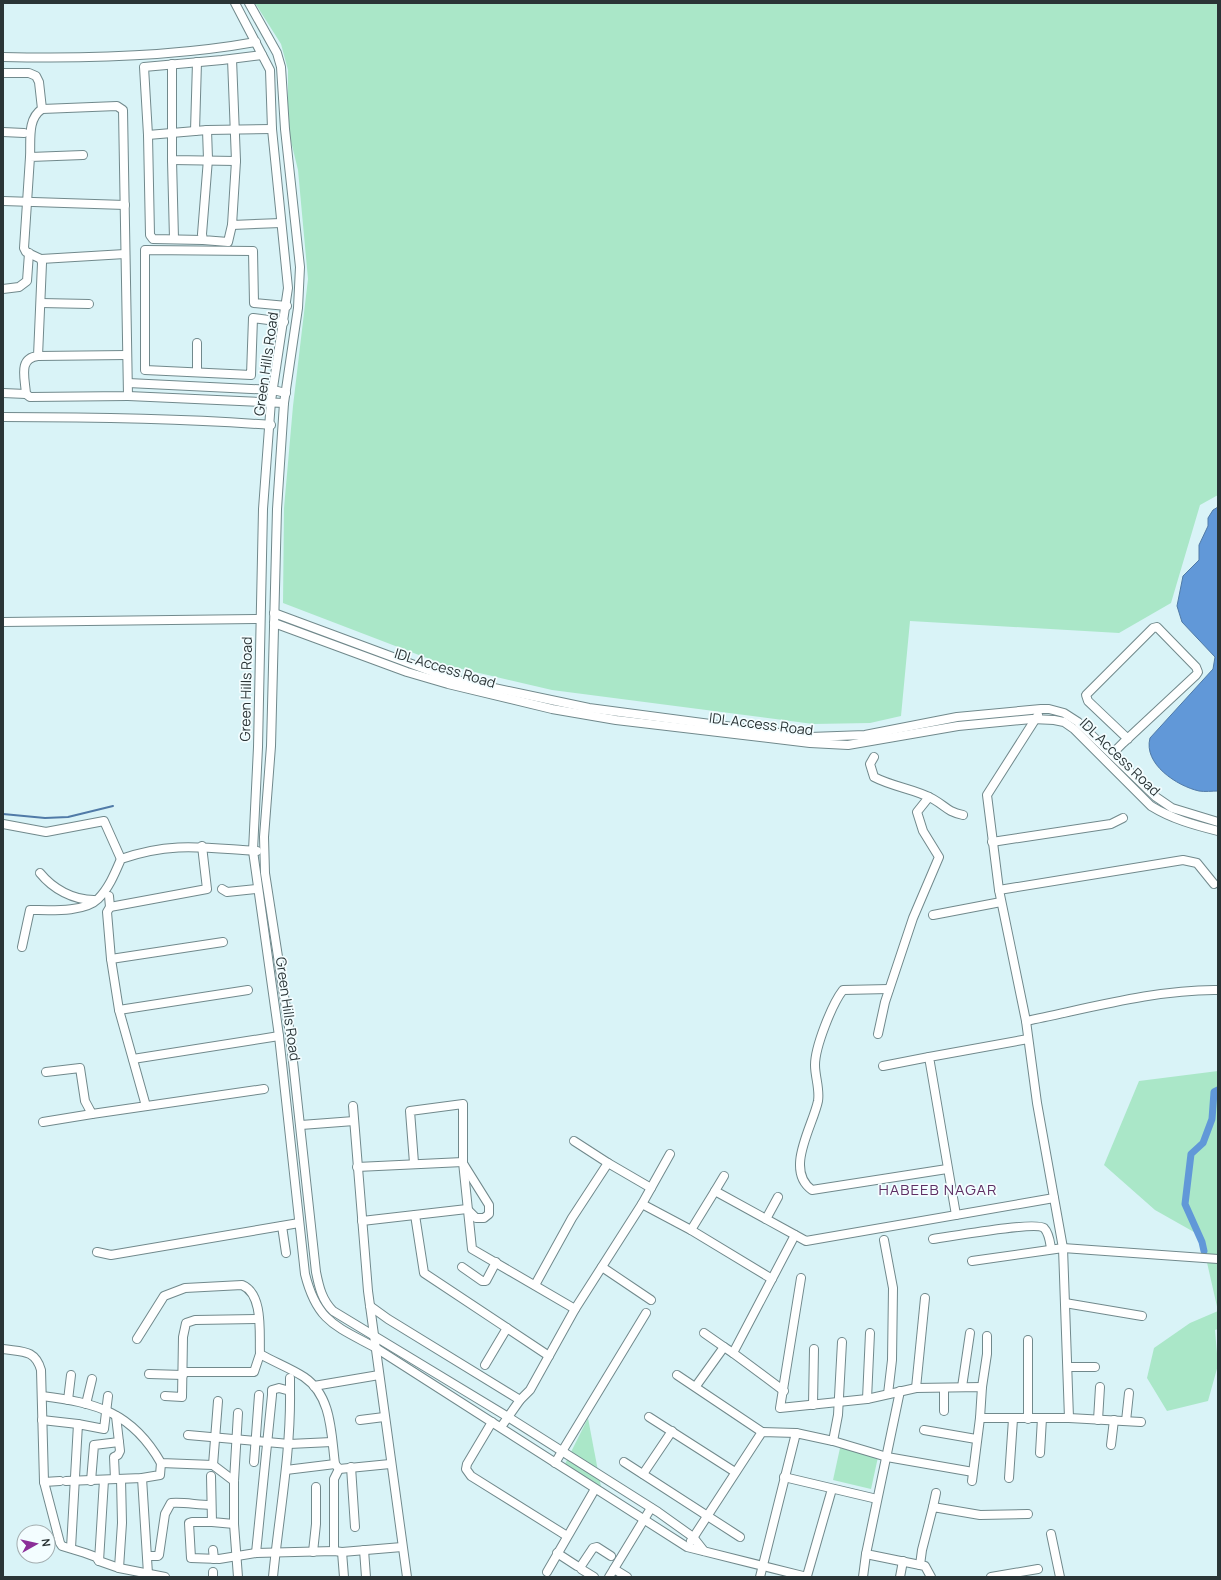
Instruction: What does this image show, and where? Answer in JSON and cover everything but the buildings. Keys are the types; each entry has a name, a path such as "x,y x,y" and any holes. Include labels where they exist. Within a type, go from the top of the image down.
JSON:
{"street":[{"name":"Green Hills Road","path":"235,3 270,70 272,129 288,288 287,306 271,401 271,425 263,509 258,747 253,851 257,889 279,1036 305,1274 315,1303 322,1315 331,1323 376,1348 501,1427 595,1489 687,1546 807,1577"},
{"name":"Green Hills Road","path":"249,3 277,53 283,84 284,129 300,267 298,308 284,403 277,509 271,746 264,852 265,874 290,1034 316,1272 320,1289 326,1304 333,1311 375,1335 508,1417 651,1508 693,1537 704,1551"},
{"path":"3,57 106,57 223,48 256,42"},
{"path":"232,59 236,161 232,224 228,242 153,238 150,235 148,134 144,67 262,55"},
{"path":"195,131 197,62"},
{"path":"172,64 174,239"},
{"path":"3,73 29,74 36,76 39,82 42,110"},
{"path":"125,254 40,259 29,253 24,248 29,202 32,122 35,114 42,110 118,106 123,110 128,396"},
{"path":"148,134 206,130 272,129"},
{"path":"203,240 202,234 208,159 206,130"},
{"path":"3,132 24,133"},
{"path":"30,157 83,155"},
{"path":"172,160 208,159 236,161"},
{"path":"3,200 125,205"},
{"path":"232,224 282,223"},
{"path":"145,250 253,251 254,303 251,375 145,370 145,250"},
{"path":"3,289 19,287 27,281 29,253"},
{"path":"38,356 42,263 40,259"},
{"path":"41,303 89,304"},
{"path":"254,303 287,306"},
{"path":"253,318 284,322"},
{"path":"197,343 197,372"},
{"path":"26,394 24,366 30,357 127,355"},
{"path":"128,383 273,390 286,393"},
{"path":"194,387 194,399"},
{"path":"3,393 26,394 30,397 128,396 271,401 284,403"},
{"path":"3,418 123,418 226,421 271,425"},
{"path":"274,613 408,668 452,679 556,703 810,737 865,735 957,717 1041,709 1057,710 1072,717 1112,754 1145,788 1172,808 1218,822"},
{"path":"3,622 260,619"},
{"name":"IDL Access Road","path":"274,623 478,693 567,712 616,720 817,744 848,745 869,743 958,726 1036,719 1064,722 1074,729 1151,806 1166,816 1189,824 1218,831"},
{"path":"1112,754 1128,739 1198,672 1196,667 1157,627 1153,628 1086,696 1088,701 1128,739"},
{"path":"1041,709 987,796 1001,902 1026,1021 1037,1103 1064,1248 1069,1418"},
{"path":"874,757 870,764 874,778 884,783 929,797 950,812 963,815"},
{"path":"878,1034 889,989 913,918 939,857 923,831 917,812 929,797"},
{"path":"992,842 1111,824 1123,818"},
{"path":"3,824 46,832 104,821 121,859"},
{"path":"22,947 30,910 79,908 97,900 108,887 121,859 141,852 180,846 202,846 264,852"},
{"path":"110,907 207,889 202,846"},
{"path":"999,890 1183,860 1191,860 1196,863 1214,884"},
{"path":"40,873 61,891 83,900 97,900"},
{"path":"222,889 227,892 257,889"},
{"path":"109,896 110,907 107,912 111,959 119,1010 146,1106"},
{"path":"933,915 1001,902"},
{"path":"111,959 223,942"},
{"path":"889,989 843,990 836,999 828,1019 815,1064 819,1090 818,1102 810,1122 800,1162 802,1176 806,1186 812,1190 948,1169"},
{"path":"119,1010 248,990"},
{"path":"1026,1021 1156,995 1198,990 1218,990"},
{"path":"133,1059 279,1036"},
{"path":"884,1066 1028,1039"},
{"path":"929,1057 956,1215"},
{"path":"46,1072 80,1068 85,1101 92,1114"},
{"path":"43,1122 264,1089"},
{"path":"414,1164 410,1111 463,1104 463,1162 472,1249 476,1253 575,1309"},
{"path":"353,1106 370,1306 375,1335 390,1464 407,1577"},
{"path":"301,1125 354,1120"},
{"path":"574,1141 651,1188"},
{"path":"501,1427 520,1400 530,1390 575,1309 642,1204 670,1154"},
{"path":"357,1167 463,1162"},
{"path":"463,1162 490,1205 489,1214 484,1218 476,1218 467,1209"},
{"path":"535,1285 572,1218 608,1162"},
{"path":"691,1230 724,1176"},
{"path":"715,1191 806,1241 1054,1198"},
{"path":"766,1219 778,1197"},
{"path":"642,1204 691,1230 772,1279"},
{"path":"362,1221 467,1209"},
{"path":"415,1215 424,1273 549,1356"},
{"path":"97,1252 111,1255 299,1223"},
{"path":"282,1226 286,1253"},
{"path":"933,1239 1040,1226 1043,1227 1048,1235 1051,1248"},
{"path":"733,1353 795,1235"},
{"path":"884,1240 893,1288 892,1360 888,1394"},
{"path":"972,1261 1051,1248 1218,1259"},
{"path":"485,1259 495,1263"},
{"path":"462,1268 484,1281 487,1279 495,1263"},
{"path":"602,1267 651,1300"},
{"path":"801,1278 784,1391 780,1408 867,1399 916,1388 982,1387"},
{"path":"137,1339 159,1300 179,1289 242,1286 248,1288 256,1298 259,1319 260,1354 254,1372 148,1374"},
{"path":"916,1388 925,1298"},
{"path":"1065,1303 1142,1316"},
{"path":"370,1306 388,1319 520,1400"},
{"path":"555,1463 646,1313"},
{"path":"165,1396 182,1396 183,1336 186,1323 195,1320 259,1319"},
{"path":"485,1365 507,1328"},
{"path":"704,1333 784,1391"},
{"path":"867,1399 870,1333"},
{"path":"962,1388 970,1333"},
{"path":"677,1375 696,1386 762,1432 796,1433 833,1441 887,1457 973,1477 976,1439 980,1418 982,1387 987,1354 987,1336"},
{"path":"1028,1340 1028,1419"},
{"path":"833,1441 839,1401 842,1342"},
{"path":"696,1386 724,1347"},
{"path":"813,1405 814,1349"},
{"path":"3,1350 29,1353 35,1356 41,1370 44,1482 57,1535 62,1546 96,1557 99,1561 119,1568 165,1577"},
{"path":"260,1354 290,1374 303,1377 314,1386 328,1410 337,1467 334,1479 338,1551 344,1577"},
{"path":"1068,1366 1095,1367"},
{"path":"273,1577 289,1444 290,1374"},
{"path":"68,1400 71,1375"},
{"path":"314,1386 379,1375"},
{"path":"86,1404 92,1379"},
{"path":"1098,1420 1100,1387"},
{"path":"256,1553 272,1390 279,1388 290,1390"},
{"path":"944,1388 944,1411"},
{"path":"863,1577 866,1554 900,1391"},
{"path":"1126,1421 1129,1393"},
{"path":"254,1462 259,1395"},
{"path":"42,1396 68,1400 107,1410 126,1422 146,1439 161,1463 160,1475 142,1478 44,1482"},
{"path":"42,1420 104,1428 108,1396"},
{"path":"213,1465 218,1402"},
{"path":"238,1413 234,1481 234,1524 238,1577"},
{"path":"116,1416 120,1453 114,1458 118,1479 122,1523 119,1568"},
{"path":"360,1420 384,1417"},
{"path":"649,1417 735,1472"},
{"path":"980,1418 1069,1418 1141,1422"},
{"path":"1040,1453 1042,1418"},
{"path":"1009,1478 1013,1419"},
{"path":"1111,1445 1114,1420"},
{"path":"492,1422 467,1464 466,1469 471,1476 567,1536"},
{"path":"71,1548 78,1424"},
{"path":"924,1430 976,1439"},
{"path":"643,1474 672,1431"},
{"path":"687,1546 762,1432"},
{"path":"760,1577 796,1433"},
{"path":"188,1435 289,1444 332,1442"},
{"path":"91,1480 94,1445 119,1442"},
{"path":"624,1462 740,1537"},
{"path":"161,1463 213,1465 234,1481"},
{"path":"286,1470 390,1464"},
{"path":"351,1467 355,1527"},
{"path":"211,1476 212,1522"},
{"path":"784,1477 877,1500"},
{"path":"142,1478 148,1574"},
{"path":"99,1561 104,1480"},
{"path":"313,1552 316,1524 316,1487"},
{"path":"547,1572 595,1489"},
{"path":"807,1577 832,1489"},
{"path":"920,1564 936,1493"},
{"path":"147,1556 159,1555 165,1514 171,1503 185,1502 189,1504 211,1505"},
{"path":"932,1507 980,1515 1028,1514"},
{"path":"609,1577 651,1508"},
{"path":"234,1524 194,1521 189,1523 191,1558 214,1554 237,1556 256,1553 364,1550 402,1547"},
{"path":"1051,1534 1060,1577"},
{"path":"594,1577 585,1571 581,1566 593,1548 597,1547 611,1556"},
{"path":"364,1550 366,1577"},
{"path":"558,1553 577,1566"},
{"path":"866,1554 920,1564 925,1566 931,1577"},
{"path":"900,1577 903,1562"},
{"path":"991,1577 1038,1568"},
{"path":"614,1569 627,1577"}],"green space":[{"path":"255,3 1218,3 1218,495 1200,505 1171,603 1119,633 910,621 901,716 870,723 813,724 552,690 445,665 283,603 284,508 293,406 308,279 298,170 288,129 288,70 281,44"},
{"path":"1218,1071 1218,1311 1201,1236 1155,1210 1104,1165 1139,1081"},
{"path":"1218,1311 1218,1329 1215,1330 1218,1365 1208,1401 1167,1411 1147,1378 1154,1348 1190,1323"},
{"path":"588,1418 601,1487 564,1466"},
{"path":"840,1448 878,1457 871,1489 833,1480"}],"water":[{"path":"1218,507 1218,791 1199,791 1172,779 1157,765 1149,748 1150,738 1213,669 1215,657 1182,622 1177,606 1183,576 1199,560 1199,545 1208,526 1208,518 1213,510"}],"waterway":[{"path":"3,814 45,818 68,817 113,806"},
{"path":"1204,1251 1202,1242 1185,1204 1191,1154 1203,1143 1212,1119 1214,1092 1218,1090"}],"district":[{"name":"HABEEB NAGAR","path":"938,1190"}]}
